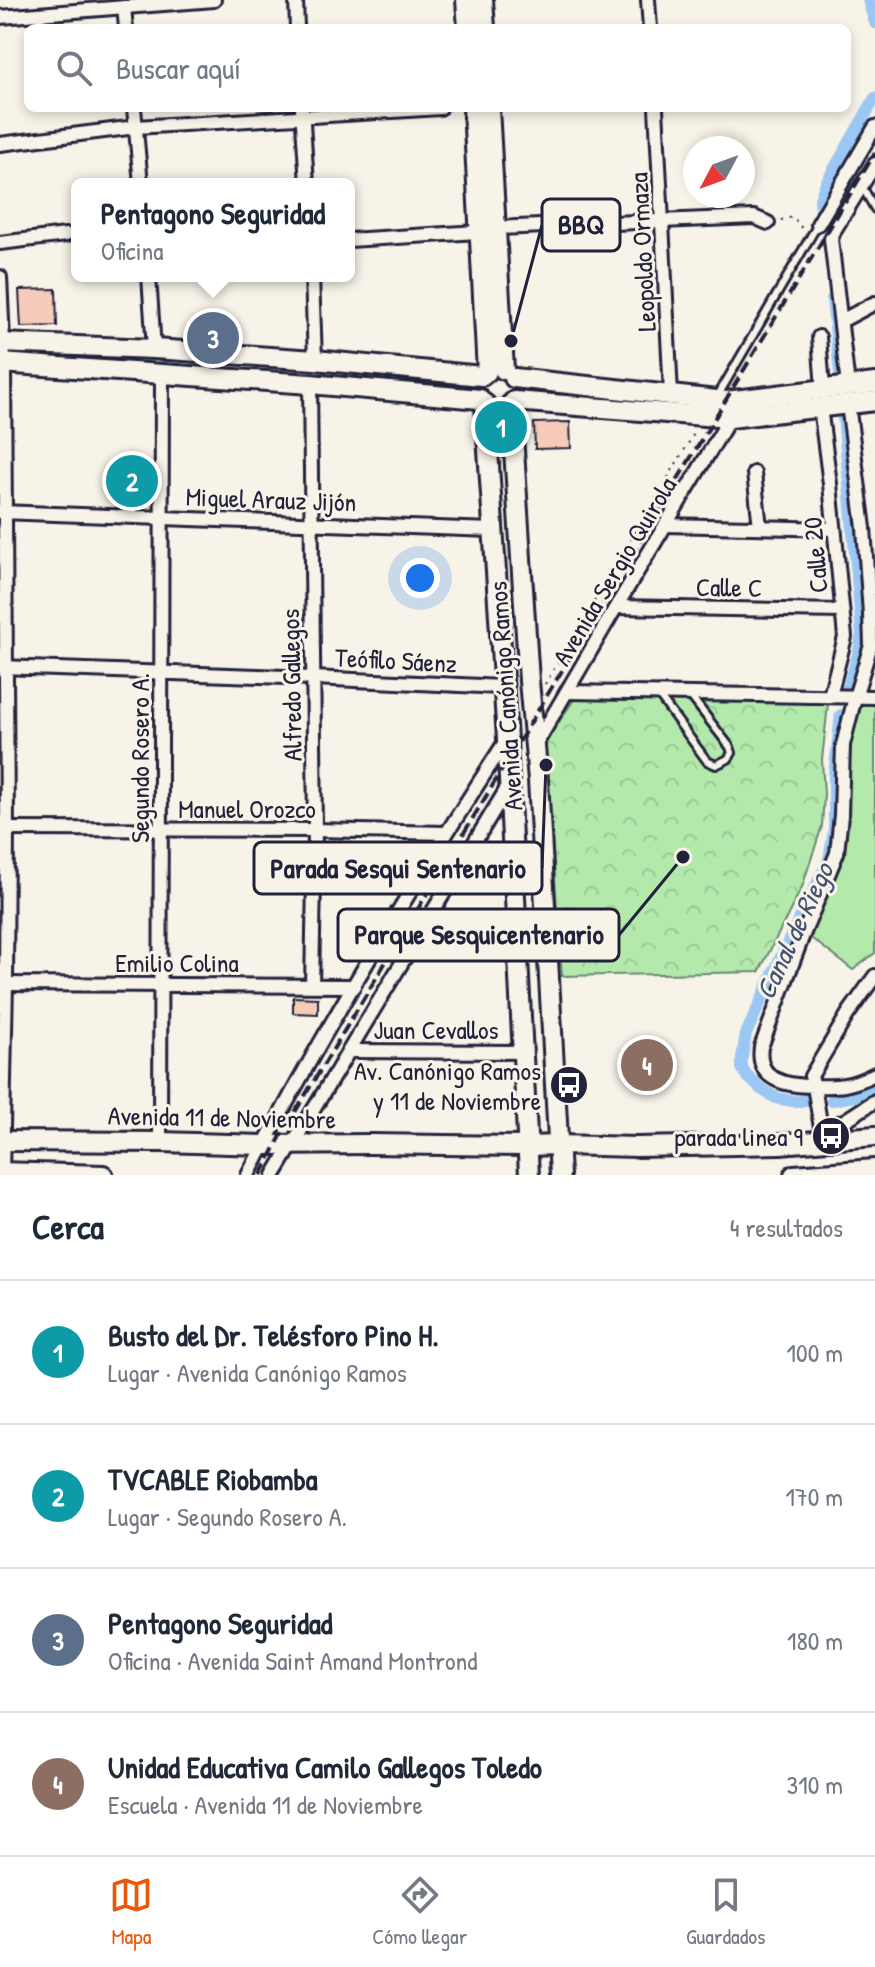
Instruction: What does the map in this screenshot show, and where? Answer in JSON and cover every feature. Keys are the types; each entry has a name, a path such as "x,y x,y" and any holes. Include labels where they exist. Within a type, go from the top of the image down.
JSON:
{"main road":[{"path":"466,0 468,24"},
{"path":"483,0 485,24"},
{"name":"Avenida Canónigo Ramos","path":"473,112 487,230 497,374 518,390 512,403 538,780 560,1175"},
{"name":"Avenida Canónigo Ramos","path":"487,230 489,112"},
{"path":"2,343 154,349 497,374 726,401 848,395 875,383"},
{"path":"2,363 310,384 482,402 498,409 512,403 730,418 822,398"},
{"name":"Avenida Canónigo Ramos","path":"497,374 477,390 482,402 507,739 529,1175"},
{"path":"848,395 875,401"},
{"path":"509,785 538,780"},
{"name":"Avenida 11 de Noviembre","path":"2,1141 637,1147 780,1144 822,1136 875,1136"},
{"path":"794,1175 875,1169"},
{"path":"2,1173 103,1175"}],"street":[{"path":"0,17 214,0"},
{"path":"296,0 297,24"},
{"path":"648,0 650,24"},
{"path":"124,7 126,24"},
{"path":"134,112 140,178"},
{"path":"0,144 136,127 330,112"},
{"name":"Leopoldo Ormaza","path":"656,112 671,394"},
{"path":"302,113 307,178"},
{"path":"814,230 875,127"},
{"path":"862,186 875,164"},
{"name":"Calle 20","path":"814,1086 772,1079 759,1057 797,949 837,853 843,745 871,645 873,614 869,528 848,395 832,235 862,186"},
{"path":"355,240 754,217 768,223"},
{"path":"0,243 66,235"},
{"path":"0,277 2,1173"},
{"path":"149,282 154,349"},
{"path":"312,282 315,360"},
{"path":"841,321 875,303"},
{"name":"Calle 20","path":"819,337 845,637 830,696"},
{"name":"Segundo Rosero A.","path":"160,1142 162,373"},
{"name":"Alfredo Gallegos","path":"310,384 315,830 312,985"},
{"name":"Avenida Sergio Quirola","path":"535,746 730,418"},
{"path":"754,473 760,527"},
{"name":"Miguel Arauz Jijón","path":"2,512 492,530"},
{"path":"665,525 834,529"},
{"name":"Calle C","path":"616,607 842,611"},
{"name":"Teófilo Sáenz","path":"2,668 502,687"},
{"path":"568,692 875,697"},
{"path":"248,1175 354,986 507,739"},
{"path":"274,1175 509,785"},
{"name":"Manuel Orozco","path":"3,829 446,833"},
{"path":"875,976 811,1076 822,1136 875,1101"},
{"name":"Emilio Colina","path":"3,984 354,986"},
{"name":"Juan Cevallos","path":"349,1051 524,1052"},
{"path":"814,1086 840,1087 875,1074"}],"lane":[{"path":"862,186 875,209"},
{"path":"715,400 814,230"},
{"path":"657,693 707,761 716,765 722,763 732,753 730,747 689,694"}],"path":[{"path":"782,220 793,217 802,229 814,230"},
{"path":"531,706 703,417"}],"green space":[{"path":"575,698 828,704 822,760 822,826 802,887 759,972 562,976 545,743"},
{"path":"859,702 875,702 875,953 853,970 807,935 840,857 848,746"}],"building":[{"path":"56,289 57,326 21,327 19,290"},
{"path":"570,422 571,448 535,449 534,423"},
{"path":"119,461 146,462 145,501 117,500"},
{"path":"293,997 318,998 318,1014 293,1013"}],"waterway":[{"name":"Canal de Riego","path":"868,0 875,23"},
{"name":"Canal de Riego","path":"821,211 820,200 825,185 875,98"},
{"name":"Canal de Riego","path":"832,299 840,372"},
{"name":"Canal de Riego","path":"843,415 862,634 846,695"},
{"name":"Canal de Riego","path":"807,1101 776,1098 761,1089 742,1068 742,1058 746,1034 829,860 834,830 834,775 841,715"},
{"name":"Canal de Riego","path":"832,1100 875,1089"}],"railway":[{"path":"261,1175 283,1132 875,153"}],"place":[{"name":"Pentagono Seguridad","path":"213,338"},
{"name":"BBQ","path":"511,341"},
{"name":"Busto del Dr. Telésforo Pino H.","path":"501,427"},
{"name":"TVCABLE Riobamba","path":"132,481"},
{"name":"Parada Sesqui Sentenario","path":"546,765"},
{"name":"Parque Sesquicentenario","path":"683,857"},
{"name":"Unidad Educativa Camilo Gallegos Toledo","path":"647,1065"},
{"name":"Av. Canónigo Ramos y 11 de Noviembre","path":"569,1085"},
{"name":"parada linea 9","path":"831,1136"}]}
